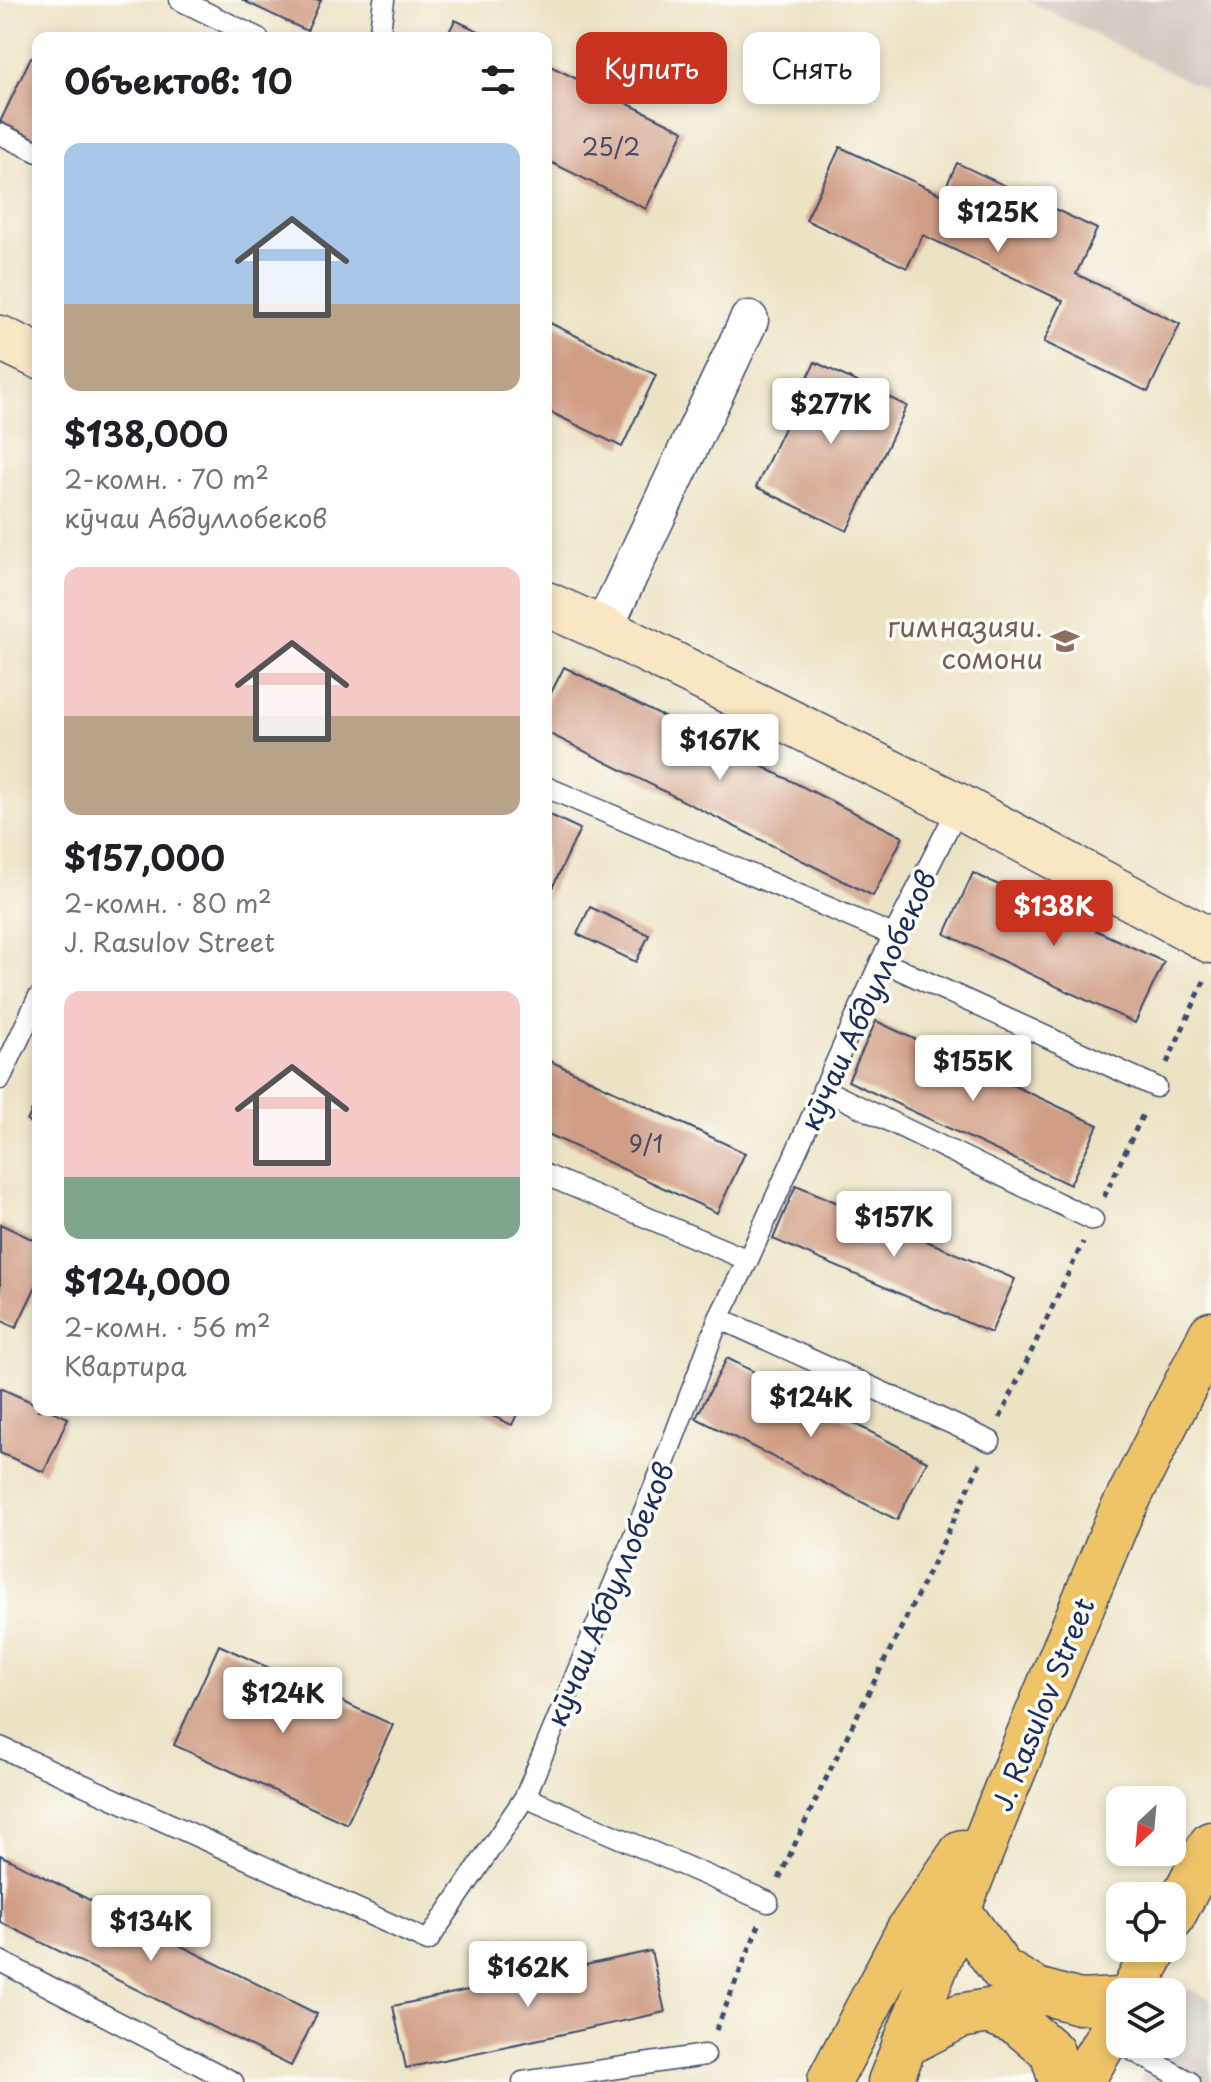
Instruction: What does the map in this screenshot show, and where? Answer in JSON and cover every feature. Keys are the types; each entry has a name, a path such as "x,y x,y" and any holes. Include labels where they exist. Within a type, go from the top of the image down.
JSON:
{"main road":[{"name":"J. Rasulov Street","path":"897,2063 1119,1517 1211,1334"},
{"path":"829,2081 908,1931 1007,1787"},
{"path":"1186,1891 1211,1844"},
{"path":"958,1910 1002,1970 1036,1990 1079,2002 1106,2020"},
{"path":"897,2063 960,2016 989,2011 1018,2023 1052,2052 1061,2082"},
{"path":"1081,2082 1106,2046"},
{"path":"1102,2082 1109,2058"}],"street":[{"path":"603,629 749,320"},
{"path":"0,338 32,353"},
{"path":"552,616 603,629 959,806 1211,941"}],"lane":[{"path":"180,0 246,32"},
{"path":"380,32 384,0"},
{"path":"0,134 32,149"},
{"path":"552,790 895,936"},
{"name":"кӯчаи Абдуллобеков","path":"0,1747 428,1941 525,1797 663,1466 719,1318 748,1260 881,961 959,806"},
{"path":"881,961 1156,1087"},
{"path":"0,1079 32,1011"},
{"path":"823,1089 1093,1220"},
{"path":"552,1178 748,1260"},
{"path":"719,1318 990,1441"},
{"path":"525,1797 768,1902"},
{"path":"0,1961 233,2082"},
{"path":"523,2082 705,2055"},
{"path":"1158,2058 1190,2082"}],"path":[{"path":"705,2055 804,1823 954,1522 1211,966"}],"shaded area":[{"path":"1027,0 1211,0 1211,93"},
{"path":"1186,1991 1211,1999 1211,2082 1139,2082 1152,2058 1186,2058"}],"building":[{"path":"242,0 321,0 307,31"},
{"path":"455,20 480,32 449,32"},
{"path":"31,57 32,57 32,137 0,122"},
{"path":"552,67 576,79 576,104 628,104 684,131 646,209 552,163"},
{"path":"840,147 942,195 957,163 1097,229 1076,274 1180,324 1148,392 1044,342 1063,301 923,235 907,268 806,220"},
{"path":"552,324 656,375 622,447 552,413"},
{"path":"815,362 907,406 847,531 756,487"},
{"path":"564,667 903,837 873,896 552,735 552,691"},
{"path":"552,816 580,829 552,888"},
{"path":"973,873 1164,962 1135,1023 945,934"},
{"path":"590,907 649,935 636,962 577,934"},
{"path":"876,1021 1098,1125 1070,1185 848,1081"},
{"path":"552,1062 745,1153 717,1213 552,1136"},
{"path":"796,1185 1015,1279 991,1333 773,1239"},
{"path":"0,1224 32,1239 32,1295 16,1328 0,1320"},
{"path":"727,1358 927,1461 897,1520 696,1418"},
{"path":"0,1388 32,1402 32,1416 68,1418 44,1472 0,1453"},
{"path":"492,1416 516,1416 512,1425"},
{"path":"219,1645 393,1725 347,1824 174,1745"},
{"path":"0,1855 317,2014 291,2066 0,1922"},
{"path":"651,1951 665,2012 406,2068 393,2006"}],"place":[{"name":"гимназияи. сомони","path":"1065,641"}]}
